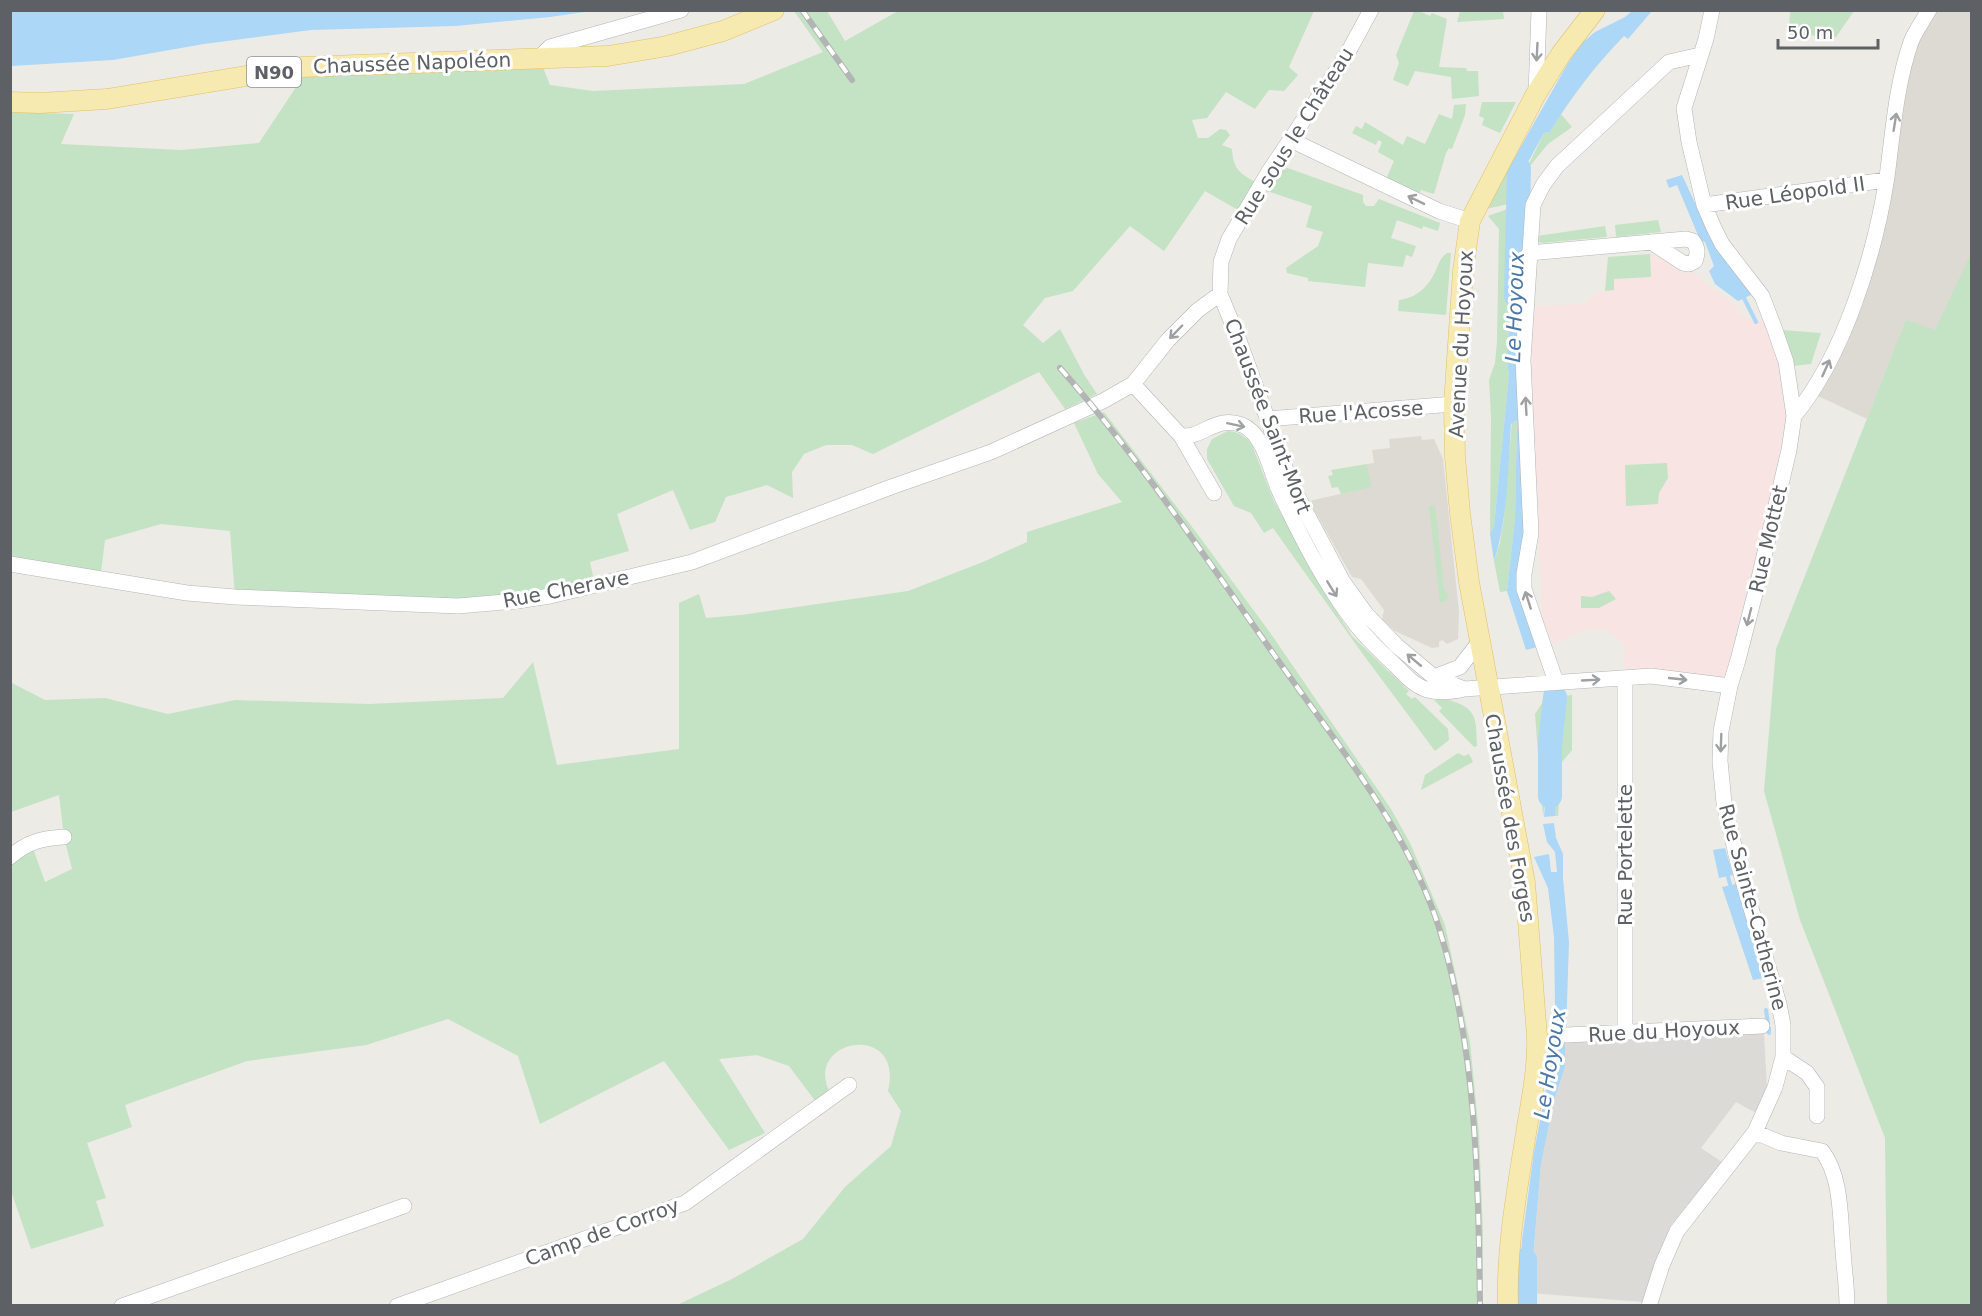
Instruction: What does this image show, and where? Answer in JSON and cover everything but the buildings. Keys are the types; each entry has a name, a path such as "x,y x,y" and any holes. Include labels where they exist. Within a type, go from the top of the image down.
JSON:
{"main road":[{"name":"Chaussée Napoléon","path":"10,102 107,99 301,67 608,56 667,46 723,31 774,10"},
{"name":"Avenue du Hoyoux","path":"1488,688 1460,513 1455,458 1454,404 1463,271 1470,221 1536,94 1561,54 1595,10"},
{"name":"Avenue du Hoyoux","path":"1581,28 1601,10"},
{"name":"Chaussée des Forges","path":"1488,688 1525,883 1538,1059 1515,1204 1508,1305"}],"street":[{"path":"539,58 550,47 681,10"},
{"name":"Rue sous le Château","path":"1220,294 1221,262 1229,239 1245,210 1345,58 1371,10"},
{"path":"1536,94 1539,10"},
{"path":"1712,10 1684,108 1689,142 1704,205 1722,244 1762,296 1786,362 1794,416"},
{"path":"1794,416 1822,378 1850,317 1871,248 1886,180 1903,71 1912,40 1929,10"},
{"path":"1556,682 1524,589 1524,574 1531,533 1523,360 1533,205 1543,185 1557,166 1669,62 1700,55"},
{"path":"1291,140 1440,212 1470,221"},
{"name":"Rue Léopold II","path":"1704,205 1886,180"},
{"path":"1529,253 1651,242"},
{"path":"1214,493 1181,436 1133,384 1168,340 1198,310 1220,294"},
{"name":"Chaussée Saint-Mort","path":"1220,294 1300,503 1343,582 1381,632 1434,677 1464,689"},
{"name":"Rue Cherave","path":"10,564 187,593 235,597 458,606 550,596 692,562 891,487 971,460 1133,384"},
{"name":"Rue l'Acosse","path":"1268,419 1454,404"},
{"name":"Rue Mottet","path":"1730,686 1789,450 1794,416"},
{"path":"1181,436 1196,435 1208,427 1224,423 1243,425 1250,430 1260,442 1280,494 1313,556 1354,622 1373,644 1415,684 1429,690 1456,691 1651,676 1730,686"},
{"path":"1434,677 1460,667 1480,641"},
{"name":"Rue Portelette","path":"1625,678 1625,1032"},
{"name":"Rue Sainte-Catherine","path":"1649,1305 1662,1265 1677,1231 1755,1132 1775,1087 1783,1057 1783,1025 1779,1004 1739,867 1724,803 1720,761 1721,730 1730,686"},
{"path":"10,857 43,838 64,837"},
{"name":"Rue du Hoyoux","path":"1566,1035 1762,1026"},
{"path":"1783,1057 1807,1073 1817,1087 1817,1116"},
{"name":"Camp de Corroy","path":"397,1305 685,1203 849,1085"},
{"path":"1755,1132 1781,1143 1821,1150 1828,1159 1839,1205 1847,1305"},
{"path":"122,1305 404,1206"}],"shaded area":[{"path":"1935,11 1971,11 1971,273 1937,386 1888,366 1867,419 1818,396 1854,319 1905,90 1920,35"},
{"path":"1650,254 1673,263 1686,274 1691,272 1738,307 1739,314 1756,322 1765,319 1781,373 1787,408 1784,439 1755,565 1746,591 1725,678 1623,668 1625,645 1607,630 1587,629 1553,644 1542,617 1529,349 1534,306 1585,304 1593,296 1605,291 1608,257"},
{"path":"1421,436 1422,440 1434,439 1443,459 1459,612 1458,639 1447,644 1442,640 1439,642 1439,647 1432,648 1395,631 1382,620 1384,610 1361,579 1352,577 1309,501 1371,487 1367,464 1374,463 1372,450 1390,448 1389,439"},
{"path":"1764,1033 1767,1090 1756,1113 1736,1102 1701,1148 1722,1162 1670,1226 1643,1302 1530,1293 1541,1164 1554,1101 1565,1067 1565,1038"}],"green space":[{"path":"1790,10 1854,11 1836,37 1789,34"},
{"path":"794,11 827,11 845,41 898,11 1314,11 1289,67 1298,75 1284,91 1269,90 1255,109 1226,92 1207,118 1192,120 1198,138 1208,138 1220,129 1226,130 1230,135 1222,145 1232,149 1238,169 1255,182 1238,210 1205,191 1164,251 1130,226 1073,291 1045,298 1023,325 1043,343 1060,329 1097,394 1065,409 1039,372 873,454 852,445 826,445 804,454 792,472 793,498 767,485 726,497 715,522 690,530 673,490 617,514 629,551 590,562 595,585 517,601 235,597 230,531 161,524 105,540 100,580 11,564 10,112 74,114 61,144 181,150 259,143 304,75 542,65 550,85 593,91 744,84 823,52"},
{"path":"1414,11 1430,16 1432,13 1447,19 1439,67 1478,71 1479,96 1452,99 1451,77 1415,71 1408,86 1393,80 1399,63 1396,55"},
{"path":"1460,11 1503,11 1504,19 1457,22"},
{"path":"1482,102 1516,102 1500,133 1482,125 1484,118 1479,116"},
{"path":"1466,104 1465,115 1452,149 1449,148 1446,153 1434,194 1421,190 1419,194 1386,179 1394,161 1378,152 1382,142 1378,140 1376,145 1352,133 1356,126 1362,129 1365,122 1403,145 1407,136 1425,144 1439,114 1452,119 1454,105"},
{"path":"1561,114 1572,127 1548,144 1525,172 1544,133 1550,132"},
{"path":"1512,162 1513,203 1486,209"},
{"path":"1282,166 1363,195 1363,202 1366,206 1374,206 1379,199 1440,223 1438,231 1423,226 1422,229 1397,220 1391,238 1416,246 1412,257 1406,255 1403,267 1368,263 1365,287 1308,281 1308,278 1287,273 1286,268 1318,246 1323,232 1306,227 1312,206 1267,191"},
{"path":"1513,207 1513,224 1518,226 1523,223 1521,262 1512,265 1507,362 1509,375 1494,526 1490,534 1489,380 1495,363 1497,342 1499,229 1488,216"},
{"path":"1658,220 1661,232 1616,237 1615,225"},
{"path":"1605,226 1607,237 1541,243 1537,241 1537,236"},
{"path":"1447,253 1451,253 1446,315 1398,311 1399,300 1411,297 1422,290 1433,276 1440,260"},
{"path":"1650,254 1651,277 1614,279 1614,290 1605,291 1608,257"},
{"path":"1971,254 1971,1305 1887,1305 1885,1138 1800,920 1764,791 1776,649 1906,320 1935,330"},
{"path":"1781,330 1821,333 1811,364 1793,366"},
{"path":"1104,412 1271,634 1391,809 1410,843 1445,925 1470,1042 1479,1133 1483,1305 677,1305 732,1279 803,1239 845,1187 891,1146 901,1111 888,1091 889,1069 882,1054 870,1046 855,1045 841,1050 830,1060 825,1074 830,1093 816,1102 789,1066 757,1055 719,1059 765,1133 729,1150 664,1061 540,1124 518,1056 448,1019 366,1045 247,1061 125,1105 132,1127 87,1143 106,1198 96,1201 104,1226 31,1249 10,1188 11,857 31,843 45,882 72,869 64,837 59,795 11,812 10,682 45,700 105,698 168,714 235,700 369,704 503,698 533,662 557,765 679,749 679,603 699,594 706,618 908,591 1027,542 1027,532 1122,502 1098,474 1074,423"},
{"path":"1512,421 1517,422 1515,518 1507,591 1500,592 1494,561 1504,518"},
{"path":"1228,431 1242,435 1252,445 1273,499 1327,597 1352,636 1409,691 1406,694 1412,699 1415,697 1448,729 1449,740 1435,751 1273,528 1264,533 1251,513 1234,506 1207,459 1207,449 1212,439"},
{"path":"1667,463 1668,478 1659,493 1658,504 1626,506 1625,465"},
{"path":"1367,464 1372,487 1341,494 1338,487 1332,488 1328,476 1333,475 1331,470"},
{"path":"1435,505 1444,589 1449,597 1444,602 1440,602 1429,506"},
{"path":"1609,591 1616,599 1599,608 1581,608 1581,596 1592,597"},
{"path":"1572,695 1572,750 1562,762 1558,816 1555,816 1555,773 1545,801 1543,817 1535,714 1546,697"},
{"path":"1446,699 1464,706 1473,715 1477,746 1474,747 1439,711 1442,708 1434,700"},
{"path":"1458,753 1464,756 1469,754 1473,762 1421,790 1425,775"}],"water":[{"path":"10,11 591,11 455,26 311,30 204,44 113,60 11,66"},
{"path":"1632,11 1652,11 1628,39 1624,36 1603,59 1575,94 1550,132 1544,133 1527,164 1524,200 1513,203 1512,162 1568,63 1582,43 1595,32"},
{"path":"1682,175 1710,235 1753,294 1738,301 1715,284 1709,271 1714,266 1705,242 1700,240 1677,185 1669,188 1666,180"},
{"path":"1521,262 1524,540 1537,647 1526,650 1507,591 1515,518 1517,422 1515,421 1511,424 1505,511 1494,561 1490,534 1494,526 1509,375 1507,362 1512,265"},
{"path":"1551,765 1555,773 1555,816 1544,817 1548,767"},
{"path":"1554,823 1556,838 1563,854 1569,942 1566,1033 1550,1034 1555,1005 1554,937 1548,888 1534,857 1549,854 1551,872 1557,872 1555,852 1547,842 1543,824"},
{"path":"1725,848 1733,875 1719,878 1713,850"},
{"path":"1736,884 1765,978 1753,980 1722,887"},
{"path":"1565,1038 1565,1067 1554,1101 1541,1164 1530,1293 1519,1292 1522,1240 1534,1152 1547,1084 1550,1039"}],"waterway":[{"name":"Le Hoyoux","path":"1516,296 1519,169"},
{"path":"1743,296 1756,322"},
{"name":"Le Hoyoux","path":"1550,796 1550,745 1555,697"},
{"path":"1727,873 1731,888"},
{"path":"1766,1010 1768,1024"},
{"path":"1769,1028 1769,1033"},
{"name":"Le Hoyoux","path":"1525,1260 1525,1306"}],"railway":[{"path":"802,10 852,80"},
{"path":"1060,368 1146,475 1348,758 1391,824 1427,894 1440,931 1462,1023 1476,1164 1480,1306"}]}
